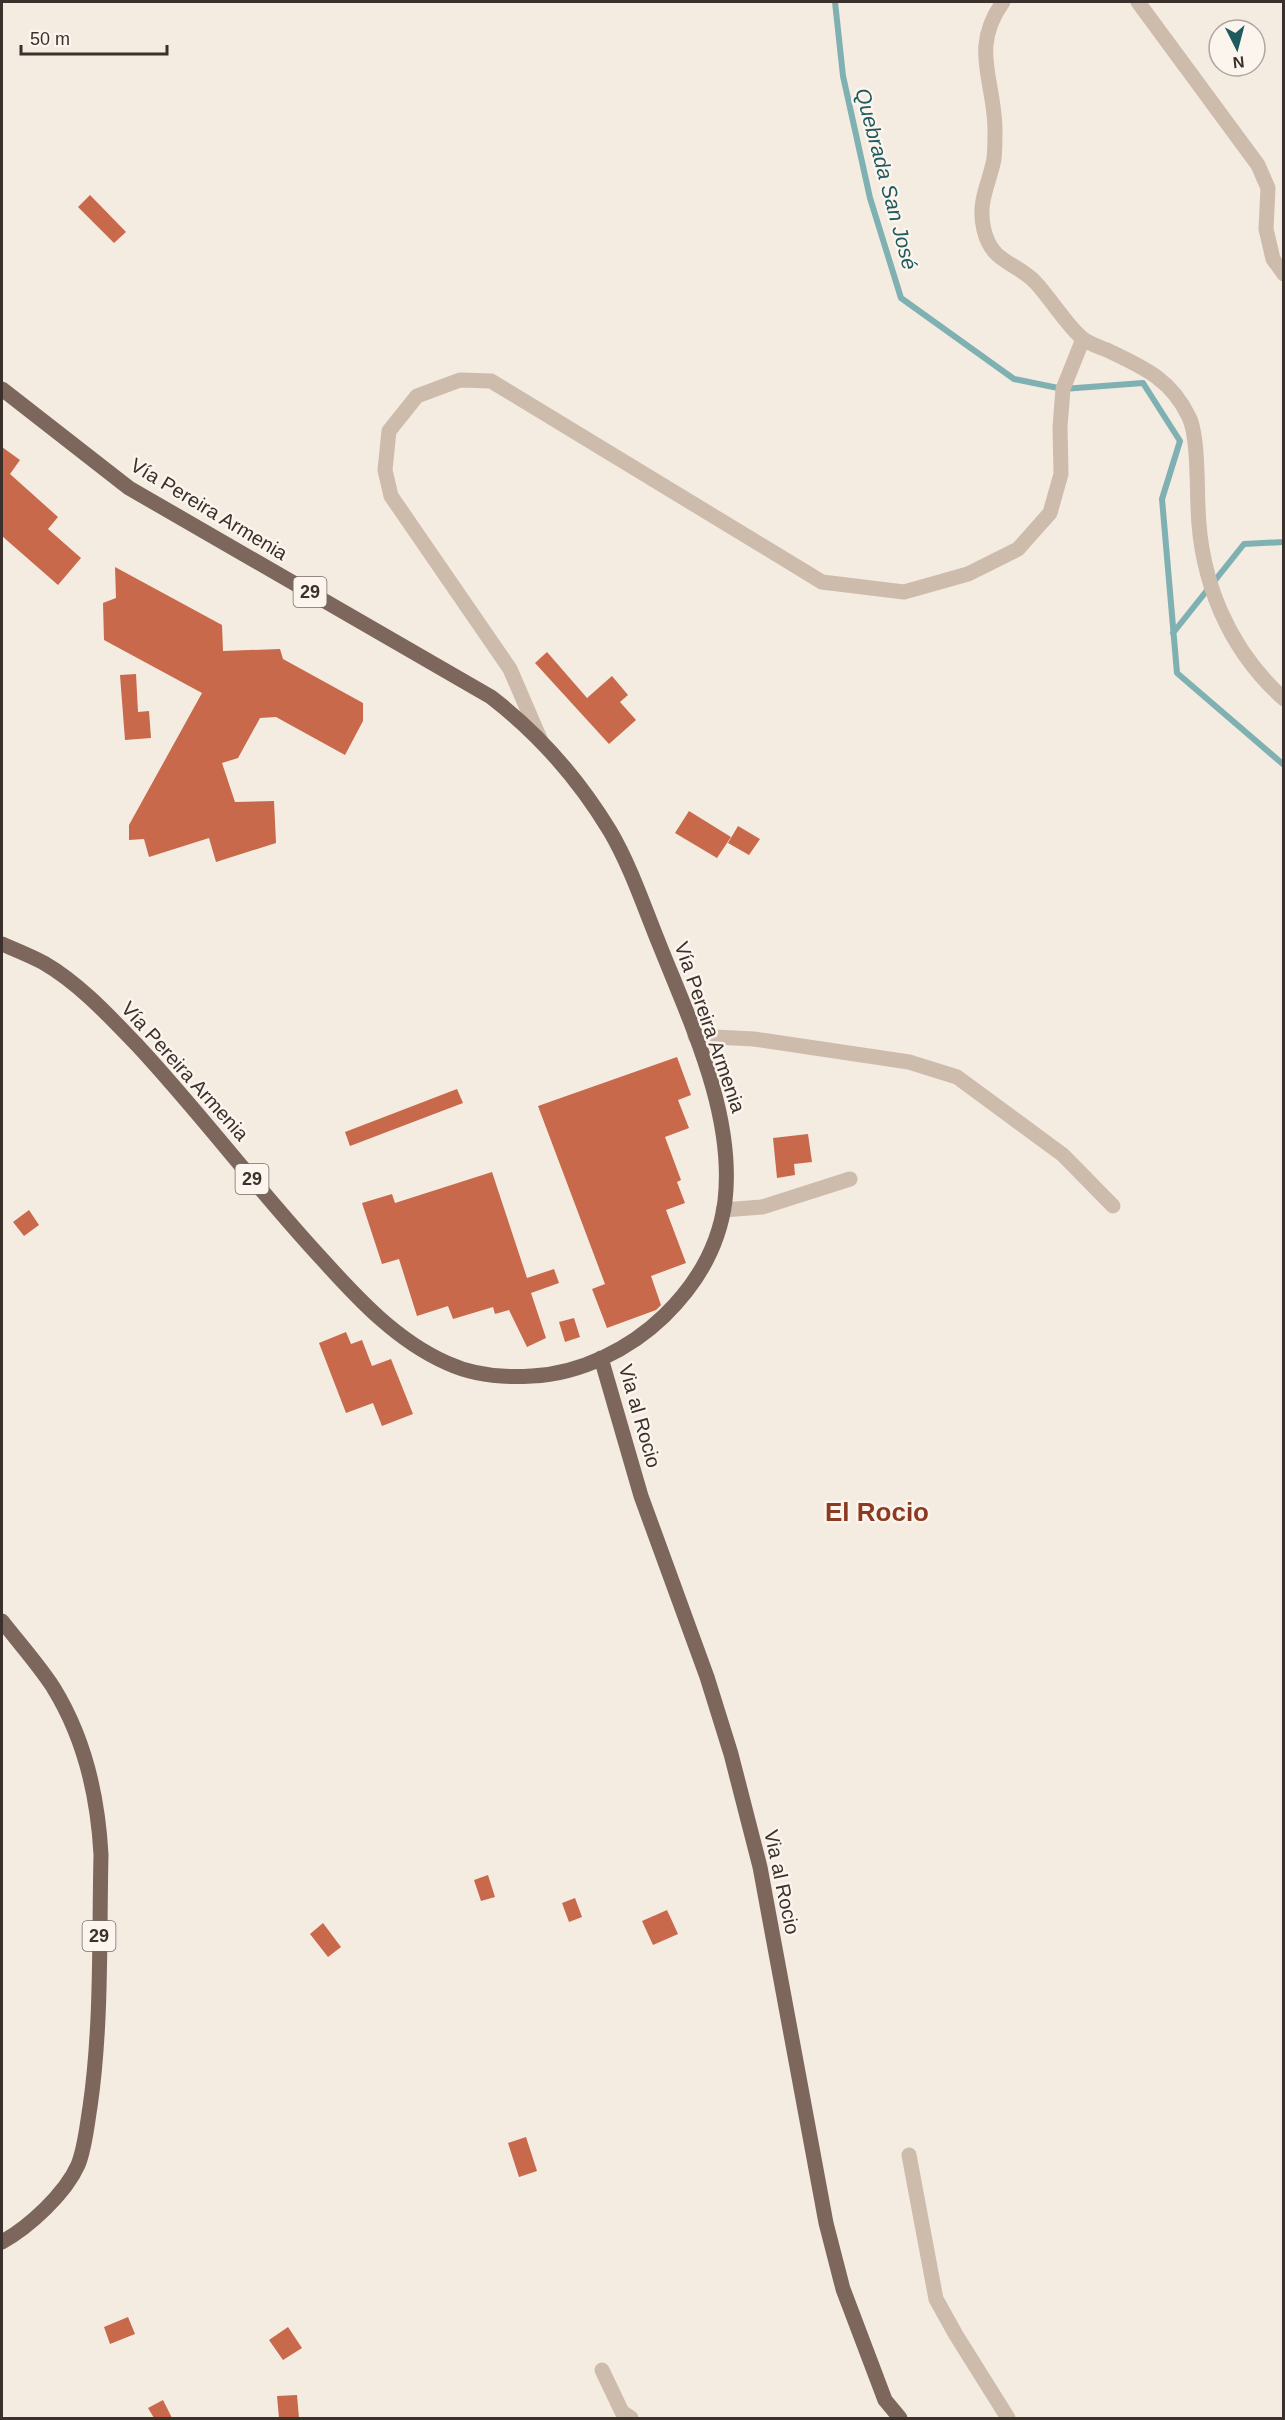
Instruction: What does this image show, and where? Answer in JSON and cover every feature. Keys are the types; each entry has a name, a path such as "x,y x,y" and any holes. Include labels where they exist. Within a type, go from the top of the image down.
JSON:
{"main road":[{"name":"Vía Pereira Armenia","path":"2,389 129,488 491,697 520,719 541,741 583,792 610,831 632,873 695,1036 724,1132 726,1176 723,1210 713,1248 698,1277 677,1303 631,1343 601,1358 550,1374 505,1376 479,1373 450,1365 420,1349 355,1296 168,1079 110,1017 86,995 44,963 2,944"},
{"name":"Via al Rocio","path":"601,1358 630,1460 707,1677 731,1754 760,1867 826,2223 843,2289 885,2400 900,2418"},
{"name":"29","path":"2,1622 53,1688 79,1741 100,1821 101,1855 96,2069 78,2164 57,2196 36,2217 2,2242"}],"street":[{"path":"1003,2 993,16 985,44 988,87 995,126 994,159 981,200 984,230 995,255 1034,281 1083,339 1149,370 1174,393 1190,419 1197,462 1199,536 1220,615 1237,645 1284,699"},
{"path":"1138,2 1258,165 1268,188 1266,229 1268,239 1273,259 1284,274"},
{"path":"541,741 510,669 391,496 385,470 389,431 417,396 460,380 491,381 822,582 904,592 968,574 1018,549 1050,513 1061,474 1060,426 1063,389 1083,339"},
{"path":"695,1036 754,1039 898,1061 957,1077 1063,1155 1113,1206"},
{"path":"723,1210 762,1207 850,1179"},
{"path":"909,2155 936,2299 1008,2418"},
{"path":"602,2370 622,2412 631,2418"}],"building":[{"path":"90,195 126,232 114,243 78,207"},
{"path":"2,447 20,460 10,474 58,517 48,529 81,558 58,585 2,536"},
{"path":"115,567 222,625 223,651 280,649 283,659 363,703 363,721 345,755 276,717 260,718 238,758 222,763 235,802 274,801 276,843 216,862 209,838 149,857 144,839 129,840 129,825 202,693 104,640 103,603 116,598"},
{"path":"547,652 587,698 612,676 628,695 620,702 636,720 609,744 535,663"},
{"path":"136,674 138,712 149,711 151,738 125,740 120,675"},
{"path":"689,811 731,837 717,858 675,833"},
{"path":"738,826 760,839 749,855 728,843"},
{"path":"677,1057 691,1095 678,1100 689,1128 665,1137 681,1180 677,1182 685,1203 666,1210 686,1263 651,1276 661,1305 656,1310 607,1328 592,1289 605,1284 538,1106"},
{"path":"457,1089 463,1103 350,1146 345,1132"},
{"path":"808,1134 812,1162 794,1164 795,1175 777,1178 773,1138"},
{"path":"492,1172 527,1278 554,1269 559,1283 531,1293 546,1338 527,1347 509,1310 495,1314 493,1307 453,1319 448,1306 417,1316 399,1259 382,1264 362,1203 392,1194 395,1203"},
{"path":"29,1210 39,1225 24,1236 13,1222"},
{"path":"574,1318 580,1337 565,1342 559,1322"},
{"path":"346,1332 351,1344 362,1340 372,1366 391,1359 413,1414 382,1426 373,1403 346,1413 319,1343"},
{"path":"488,1875 495,1897 481,1901 474,1880"},
{"path":"575,1898 582,1917 569,1922 562,1903"},
{"path":"667,1910 678,1934 653,1945 642,1921"},
{"path":"323,1923 341,1947 328,1957 310,1934"},
{"path":"526,2137 537,2171 519,2177 508,2143"},
{"path":"128,2317 135,2334 110,2344 104,2327"},
{"path":"288,2327 302,2348 283,2360 269,2340"},
{"path":"297,2395 299,2418 279,2418 277,2396"},
{"path":"163,2400 172,2418 154,2418 148,2408"}],"waterway":[{"name":"Quebrada San José","path":"835,2 843,76 870,198 901,298 1014,379 1063,389 1143,383 1180,441 1162,499 1177,673 1284,765"},
{"path":"1173,633 1244,544 1284,542"}],"district":[{"name":"El Rocio","path":"877,1512"}]}
